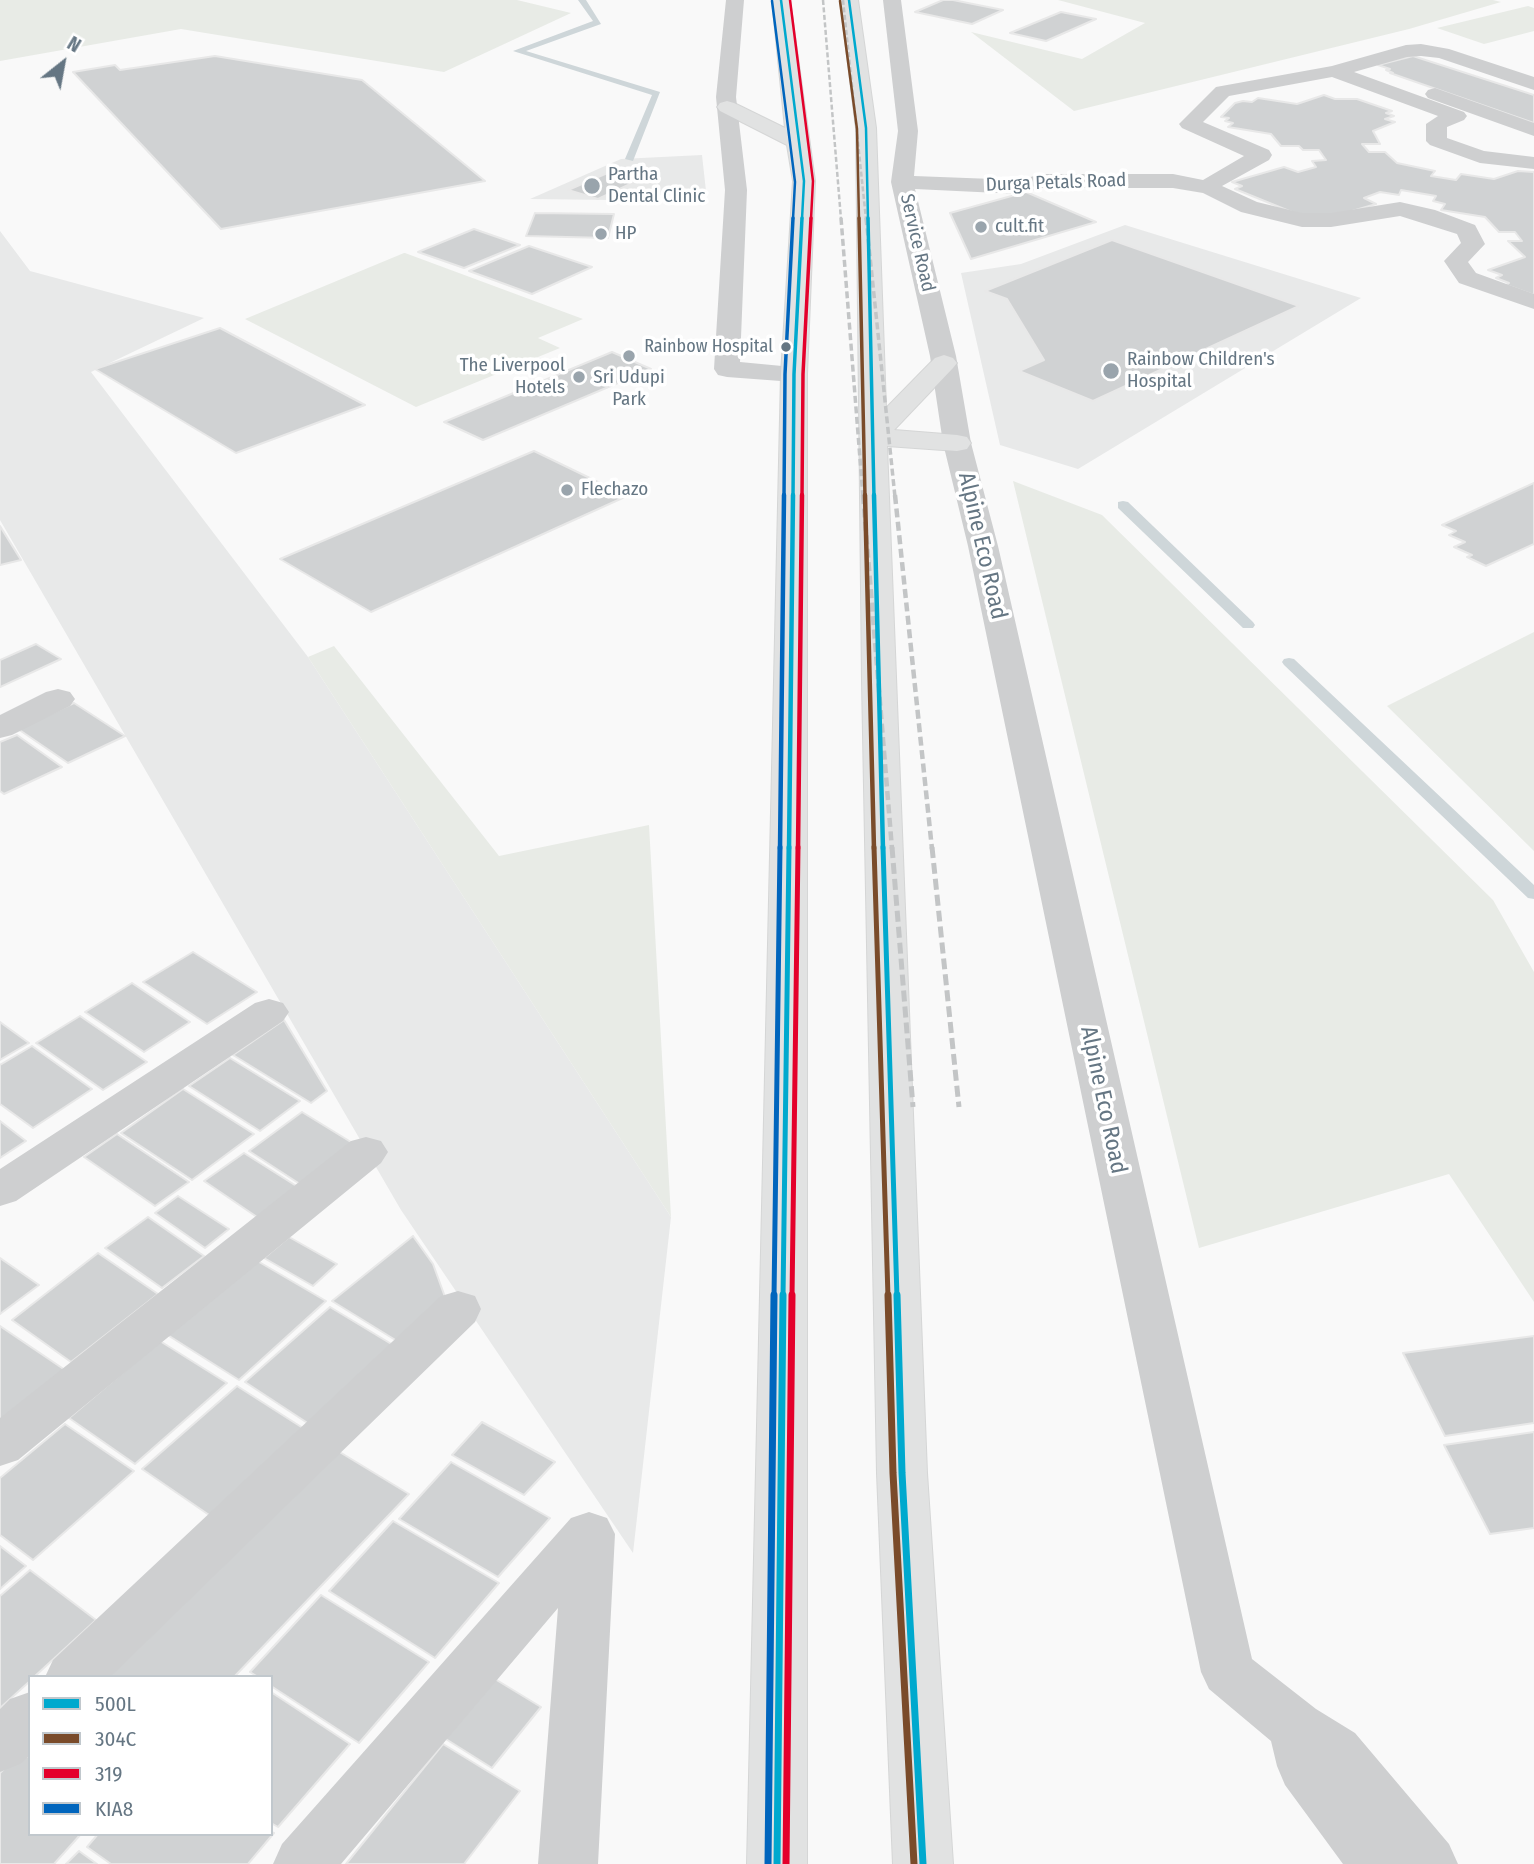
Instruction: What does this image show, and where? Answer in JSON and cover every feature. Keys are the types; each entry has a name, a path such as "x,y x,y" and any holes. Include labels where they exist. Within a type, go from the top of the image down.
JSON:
{"highway":[{"path":"777,1864 794,374 804,181 781,0"},
{"path":"849,0 866,128 872,438 902,1472 923,1864"},
{"path":"727,107 797,142"},
{"path":"872,438 944,363"},
{"path":"872,438 957,443"}],"street":[{"path":"735,0 727,107 736,190 727,369 794,374"},
{"name":"Service Road","path":"891,0 908,131 902,182 944,363 957,443"},
{"path":"1202,187 1261,155 1189,124 1223,91 1421,50 1442,53 1534,83"},
{"path":"1344,68 1534,130"},
{"path":"1344,68 1457,116 1436,124 1437,141 1480,157 1534,163"},
{"name":"Durga Petals Road","path":"902,182 1019,187 1045,191 1177,192 1202,187"},
{"path":"1202,187 1248,207 1302,220 1331,220 1400,209 1427,215 1467,230 1473,244 1456,261 1467,278 1534,302"},
{"name":"Alpine Eco Road","path":"957,443 983,546 1228,1672 1296,1727 1335,1752 1428,1864"},
{"path":"0,728 58,699"},
{"path":"0,1190 269,1012"},
{"path":"0,1446 366,1152"},
{"path":"74,1675 458,1309"},
{"path":"303,1864 589,1534 568,1864"},
{"path":"0,1746 28,1719"},
{"path":"1296,1727 1305,1766 1379,1864"}],"shaded area":[{"path":"0,0 517,0 571,13 444,72 181,29 0,61"},
{"path":"1058,0 1501,2 1409,29 1074,111 971,32 1082,59 1145,23"},
{"path":"1528,6 1534,8 1534,31 1484,44 1437,28"},
{"path":"702,155 706,191 610,200 530,199 621,159"},
{"name":"Rainbow Children's Hospital","path":"1125,225 1361,298 1078,469 1000,445 961,273 1021,264"},
{"path":"0,231 30,271 204,318 91,372 308,657 671,1217 633,1553 401,1210 0,520"},
{"path":"404,253 583,319 538,338 560,348 416,407 245,319"},
{"path":"1013,481 1102,515 1493,900 1534,972 1534,1302 1449,1174 1199,1248"},
{"path":"1534,632 1534,851 1387,706"},
{"path":"334,646 499,856 649,825 671,1217 308,657"}],"building":[{"path":"943,0 1003,10 972,24 915,12"},
{"path":"1061,12 1096,19 1046,41 1010,33"},
{"path":"215,56 362,80 485,181 221,229 73,72 115,65 120,70"},
{"path":"1413,56 1534,95 1534,123 1390,73 1393,73 1386,70 1390,69 1378,65"},
{"path":"1324,95 1335,99 1357,99 1392,111 1386,113 1394,116 1385,119 1395,122 1373,131 1380,144 1362,144 1369,152 1385,152 1397,163 1435,171 1431,176 1456,180 1461,174 1494,179 1518,171 1534,172 1534,295 1506,285 1509,283 1496,278 1502,275 1488,270 1525,257 1508,241 1522,241 1515,232 1499,232 1485,217 1441,210 1445,204 1433,201 1436,196 1401,190 1399,195 1380,192 1364,198 1376,204 1325,219 1304,217 1235,189 1242,186 1232,182 1284,167 1298,172 1316,167 1312,161 1326,160 1319,150 1281,146 1271,134 1228,127 1233,123 1225,121 1229,118 1221,117 1235,103 1243,101 1252,102 1258,98 1297,104"},
{"path":"612,171 641,179 598,199 568,190"},
{"path":"1026,192 1096,222 971,259 950,213"},
{"path":"535,213 614,214 608,238 526,236"},
{"path":"474,229 520,245 464,268 418,252"},
{"path":"1112,240 1299,306 1093,401 1019,371 1044,360 1007,299 985,291"},
{"path":"529,246 592,267 532,294 469,271"},
{"path":"220,328 365,405 236,453 95,369"},
{"path":"612,352 651,369 483,440 444,422"},
{"path":"534,451 627,496 371,612 280,559"},
{"path":"1534,483 1534,544 1486,566 1467,557 1472,555 1454,547 1465,542 1449,535 1456,531 1442,525"},
{"path":"0,526 21,560 0,565"},
{"path":"36,644 61,659 0,687 0,660"},
{"path":"74,703 125,736 68,763 18,729"},
{"path":"17,735 62,767 4,794 0,791 0,742"},
{"path":"193,952 257,992 207,1024 143,982"},
{"path":"132,983 190,1022 144,1052 85,1012"},
{"path":"80,1016 147,1062 103,1090 36,1043"},
{"path":"284,1020 327,1091 311,1103 233,1055"},
{"path":"0,1022 29,1043 0,1060"},
{"path":"32,1046 92,1089 33,1128 0,1104 0,1065"},
{"path":"230,1058 300,1101 260,1131 189,1086"},
{"path":"183,1089 254,1134 192,1180 121,1133"},
{"path":"302,1112 359,1147 306,1188 249,1151"},
{"path":"0,1121 26,1141 0,1158"},
{"path":"117,1134 189,1182 155,1206 84,1157"},
{"path":"244,1153 298,1187 257,1217 204,1181"},
{"path":"178,1196 229,1229 205,1248 155,1213"},
{"path":"148,1217 204,1256 162,1288 105,1248"},
{"path":"413,1236 433,1264 445,1297 397,1341 332,1301"},
{"path":"289,1237 337,1264 313,1286 264,1258"},
{"path":"98,1253 158,1294 71,1362 12,1320"},
{"path":"0,1258 39,1285 0,1314"},
{"path":"254,1259 326,1301 239,1380 166,1334"},
{"path":"330,1307 393,1345 309,1424 245,1382"},
{"path":"0,1326 65,1370 0,1424"},
{"path":"1534,1336 1534,1423 1445,1436 1403,1353"},
{"path":"160,1341 227,1383 135,1464 69,1418"},
{"path":"237,1386 306,1430 212,1517 142,1469"},
{"path":"482,1422 555,1462 524,1495 452,1455"},
{"path":"65,1424 134,1471 33,1560 0,1535 0,1478"},
{"path":"1534,1432 1534,1528 1490,1534 1444,1445"},
{"path":"333,1448 409,1494 236,1675 103,1675"},
{"path":"451,1462 550,1518 498,1577 399,1519"},
{"path":"393,1521 499,1583 435,1658 329,1591"},
{"path":"0,1546 26,1566 0,1589"},
{"path":"30,1570 96,1620 36,1675 28,1675 28,1683 0,1708 0,1596"},
{"path":"321,1595 429,1662 359,1743 273,1687 273,1675 255,1675 250,1672"},
{"path":"490,1676 541,1707 492,1768 441,1736"},
{"path":"273,1693 350,1744 278,1827 273,1824"},
{"path":"443,1744 520,1791 464,1864 346,1864"},
{"path":"21,1752 28,1757 28,1836 79,1836 54,1864 0,1864 0,1773"},
{"path":"96,1836 271,1836 248,1864 111,1864 87,1847"},
{"path":"79,1851 97,1864 66,1864"}],"waterway":[{"path":"582,0 598,22 517,51 657,94 630,159"},
{"path":"1123,505 1248,625"},
{"path":"1289,662 1534,894"}],"railway":[{"path":"823,0 841,219"},
{"path":"843,0 866,219"},
{"path":"841,218 863,497"},
{"path":"866,218 895,497"},
{"path":"863,495 892,849"},
{"path":"895,495 932,849"},
{"path":"892,847 913,1107"},
{"path":"932,847 959,1107"}],"transit line":[{"name":"500L","path":"777,1864 794,374 804,181 781,0"},
{"name":"319","path":"786,1864 803,374 813,181 790,0"},
{"name":"500L","path":"849,0 866,128 878,681 902,1473 923,1864"},
{"name":"KIA8","path":"768,1864 785,374 795,182 772,1"},
{"name":"304C","path":"840,1 857,129 869,681 893,1473 914,1864"}],"place":[{"name":"Partha Dental Clinic","path":"592,186"},
{"name":"cult.fit","path":"981,227"},
{"name":"HP","path":"601,234"},
{"name":"Rainbow Hospital","path":"786,347"},
{"name":"Sri Udupi Park","path":"629,356"},
{"name":"Rainbow Children's Hospital","path":"1111,371"},
{"name":"The Liverpool Hotels","path":"579,377"},
{"name":"Flechazo","path":"567,490"}]}
